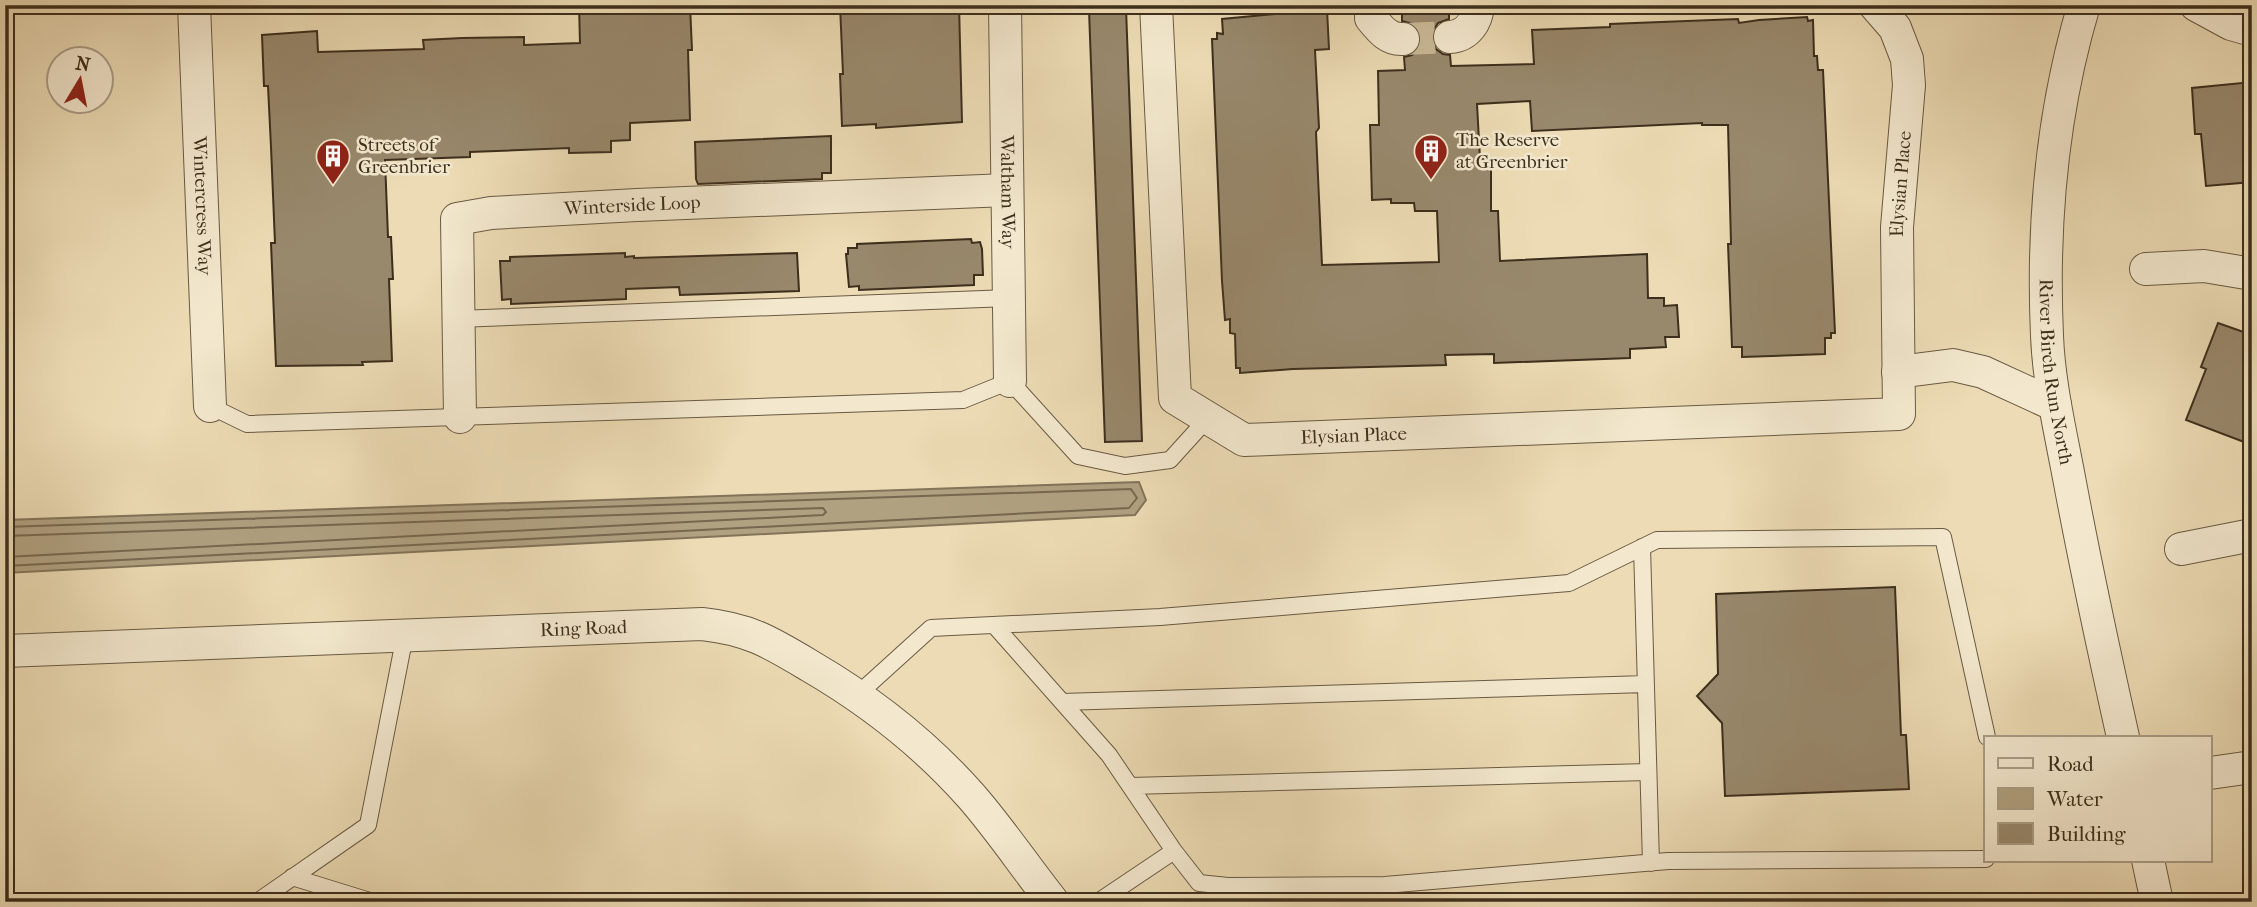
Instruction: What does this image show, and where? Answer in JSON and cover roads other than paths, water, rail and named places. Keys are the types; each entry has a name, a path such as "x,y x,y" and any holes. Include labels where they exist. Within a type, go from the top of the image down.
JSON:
{"street":[{"name":"Wintercress Way","path":"194,5 210,406"},
{"name":"Waltham Way","path":"1005,5 1010,381"},
{"name":"Elysian Place","path":"1156,5 1175,398 1244,440 1899,414 1897,227 1909,85 1907,59 1895,28 1875,5"},
{"path":"1371,5 1371,18 1382,32 1396,39 1403,39"},
{"path":"1450,37 1458,36 1472,25 1478,5"},
{"name":"River Birch Run North","path":"2084,5 2065,78 2048,189 2047,338 2055,405 2086,567 2123,736"},
{"path":"2196,5 2231,24 2252,30"},
{"name":"Winterside Loop","path":"460,417 457,219 491,213 637,205 1007,190"},
{"path":"2146,269 2204,266 2252,274"},
{"path":"1898,372 1953,365 1983,372 2055,405"},
{"path":"2181,548 2252,536"},
{"name":"Ring Road","path":"5,651 702,624 723,626 764,639 835,680 884,715 939,762 973,798 1053,902"},
{"path":"2212,773 2252,767"},
{"path":"2148,862 2157,902"}],"lane":[{"path":"458,319 1009,298"},
{"path":"210,406 247,424 963,400 1010,381 1078,456 1125,466 1170,460 1208,418"},
{"path":"856,695 931,628 1160,618 1569,583 1657,540 1943,537 1987,736"},
{"path":"1642,547 1651,863"},
{"path":"994,625 1109,755 1199,883 1228,886 1385,885 1651,863 1984,859"},
{"path":"257,902 368,825 405,635"},
{"path":"1062,702 1646,684"},
{"path":"1130,786 1648,772"},
{"path":"1098,902 1174,851"},
{"path":"292,877 373,902"}],"water":[{"path":"1139,482 1146,500 1135,515 5,573 5,520"}],"tunnel":[{"path":"1403,39 1450,37"}],"place":[{"name":"The Reserve at Greenbrier","path":"1431,181"},
{"name":"Streets of Greenbrier","path":"333,186"}]}
